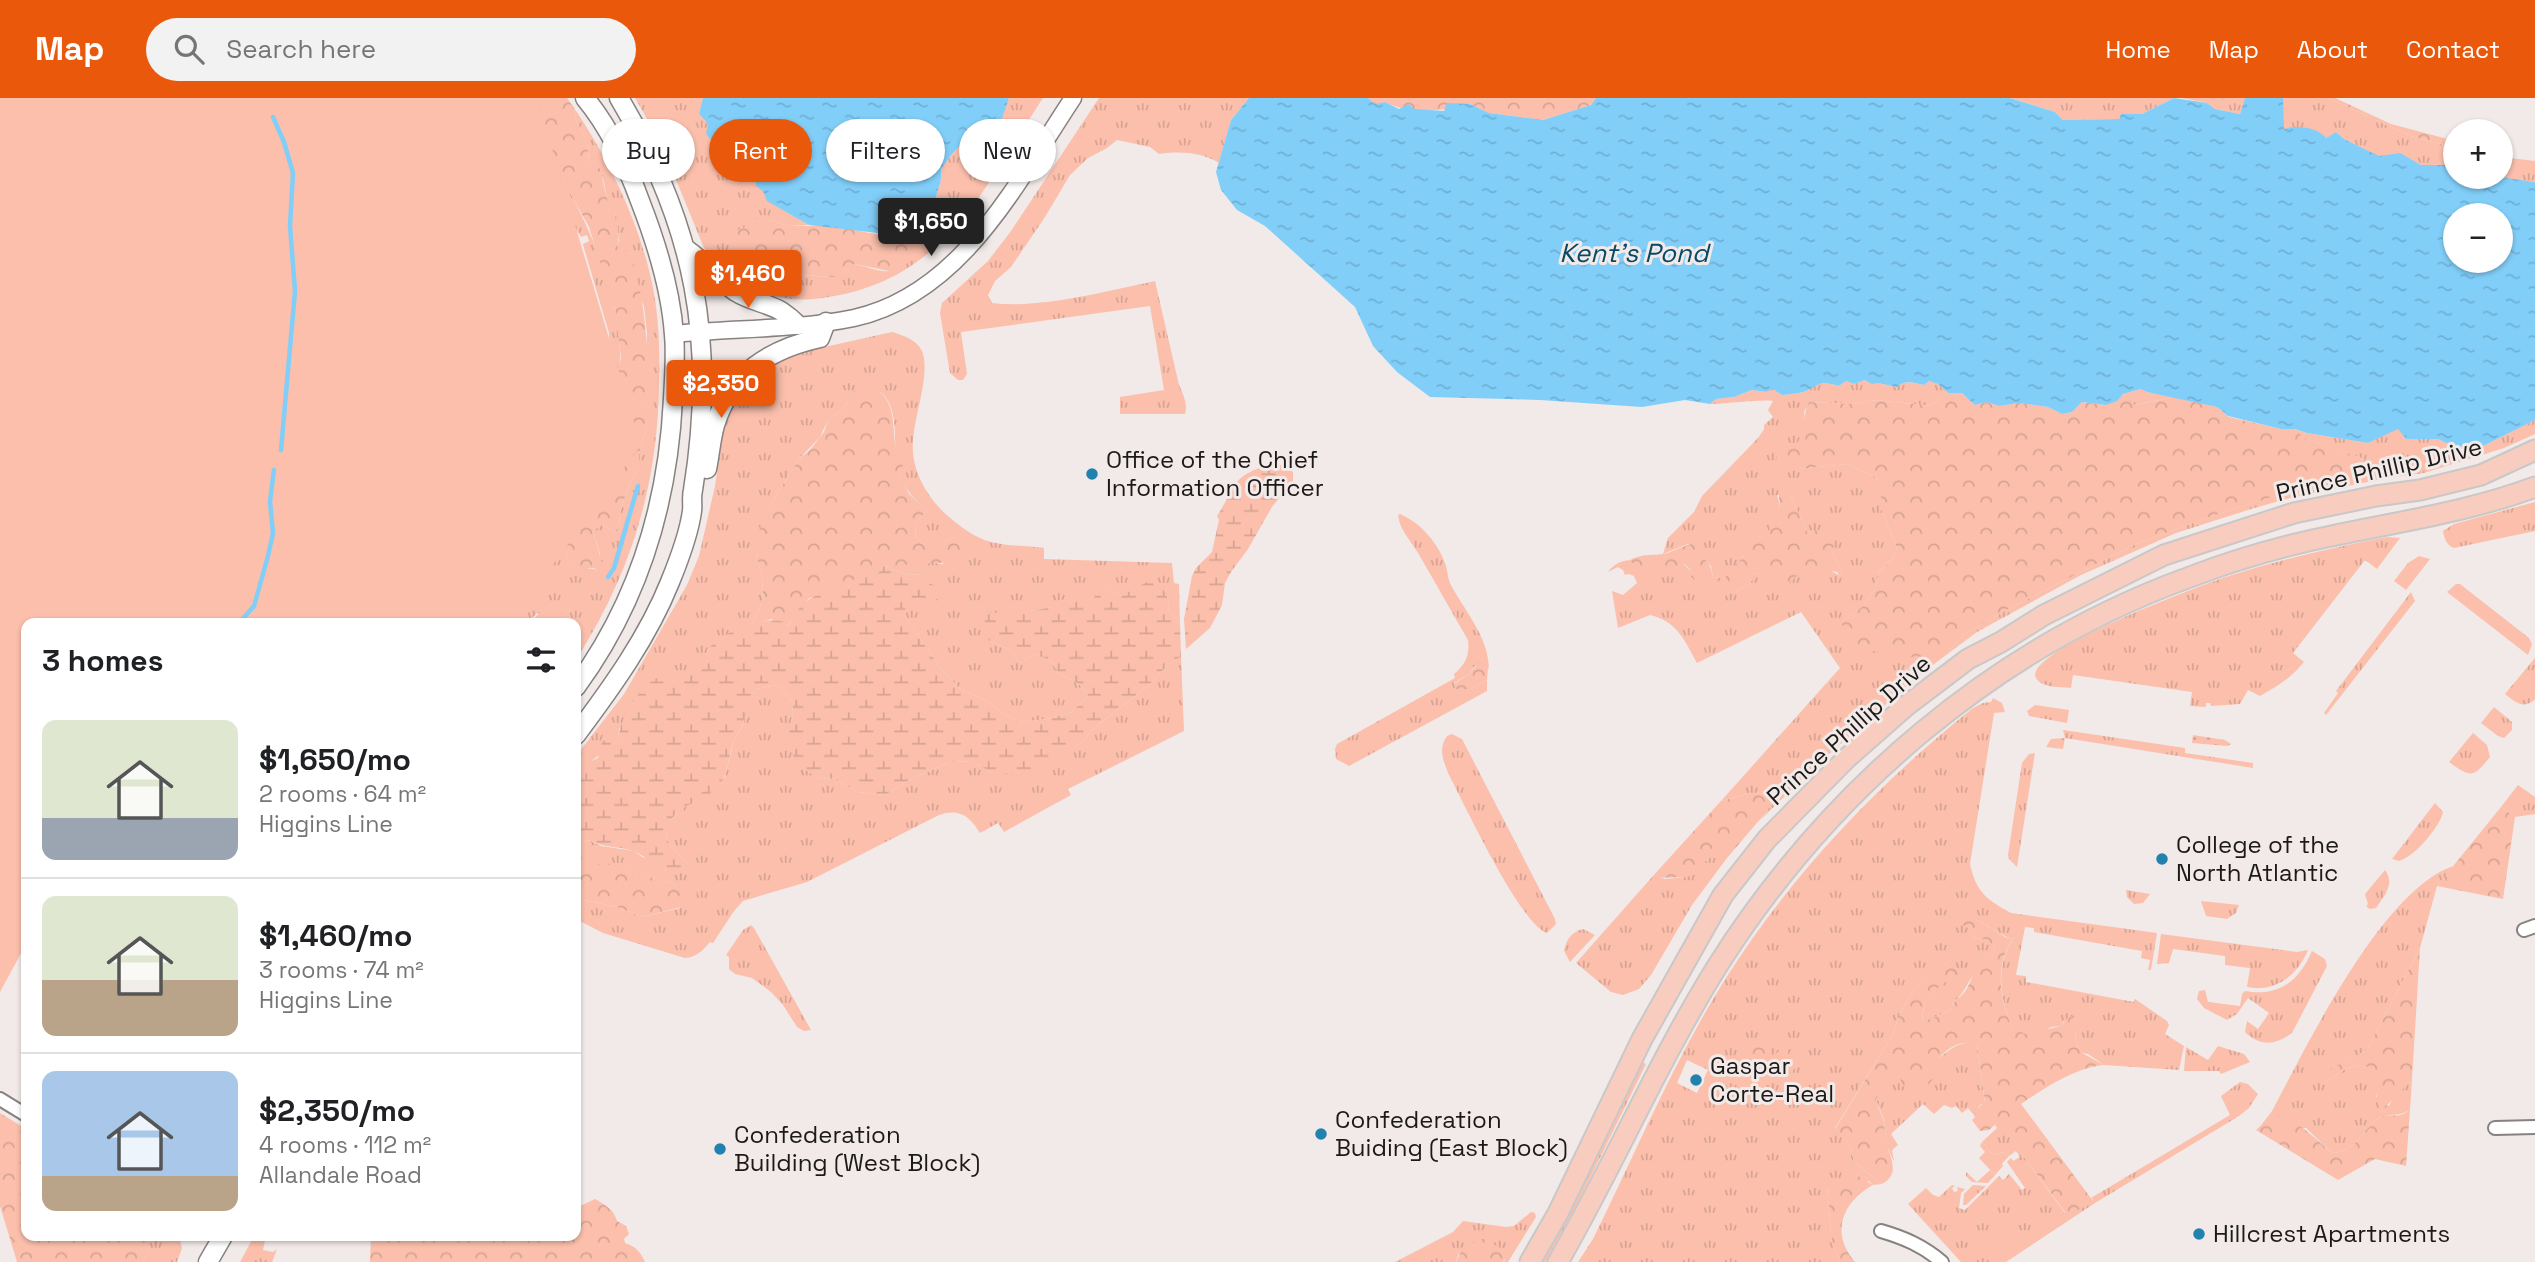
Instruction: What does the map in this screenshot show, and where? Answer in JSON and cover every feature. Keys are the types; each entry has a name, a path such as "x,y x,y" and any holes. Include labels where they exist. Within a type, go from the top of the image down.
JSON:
{"main road":[{"path":"581,680 620,619 651,541 669,449 674,334 663,273 642,204 607,130 585,98"},
{"path":"581,727 620,673 670,583 692,510 701,428 701,332 686,248 655,166 641,135 619,98"},
{"path":"686,248 737,293 781,311 798,325"},
{"path":"692,510 702,502 714,429 724,403 751,369 794,344 820,338 826,322"},
{"name":"Prince Phillip Drive","path":"1530,1262 1558,1213 1642,1039 1723,895 1767,839 1847,758 1916,698 1968,659 2044,615 2164,555 2294,513 2420,490 2469,478 2502,467 2535,450"},
{"name":"Prince Phillip Drive","path":"1558,1262 1658,1068 1752,915 1822,827 1885,764 1938,719 2049,642 2184,579 2288,546 2480,505 2535,486"},
{"path":"208,1262 220,1241"}],"street":[{"path":"674,334 798,325 852,318 880,310 916,293 934,281 990,220 1073,98"},
{"path":"0,1099 21,1112"},
{"path":"2496,1128 2535,1127"},
{"path":"1881,1231 1907,1239 1942,1262"}],"green space":[{"path":"0,98 537,98 641,445 514,618 21,618 21,953 0,992"},
{"path":"325,98 567,98 574,108 576,120 587,142 589,160 600,169 610,211 615,211 617,247 629,251 635,269 645,323 651,396 645,406 647,427 639,454 639,467 629,484 620,513 619,528 616,532 601,525 593,531 602,563 599,572 589,568 585,574 576,576 564,542 621,358 615,309 589,227 541,140"},
{"path":"635,98 703,98 699,114 709,128 709,182 755,182 768,201 809,225 788,226 769,220 750,263 781,274 833,277 854,264 886,271 898,268 921,246 912,237 936,207 940,182 945,182 945,165 959,148 959,182 989,182 952,230 926,255 894,276 858,291 814,299 781,298 738,281 725,272 704,248 677,182 695,182 695,119 647,119"},
{"path":"1009,98 1043,98 1030,119 1001,119"},
{"path":"1099,98 1249,98 1231,120 1219,163 1190,153 1159,154 1150,147 1117,140 1088,158 1070,175 1011,267 995,281 988,295 992,303 1031,303 1074,298 1155,281 1185,403 1185,414 1120,414 1120,397 1164,390 1150,306 961,332 967,374 963,380 958,380 950,373 940,313 942,303 988,261 1043,182 1056,182 1056,163"},
{"path":"1368,98 1596,98 1591,105 1543,120 1489,113 1470,104 1438,110 1416,110 1385,102 1375,104"},
{"path":"2010,98 2174,98 2142,114 2121,114 2119,119 2063,120 2055,112"},
{"path":"2182,98 2245,98 2240,114"},
{"path":"2283,98 2328,98 2411,136 2443,145 2443,165 2421,165 2400,154 2379,156 2344,139 2336,132 2326,138 2283,129"},
{"path":"2328,98 2335,98 2391,124 2443,138 2443,145 2411,136"},
{"path":"574,108 602,154 602,176 589,160 587,142 576,120"},
{"path":"541,140 582,216 604,270 612,298 618,327 620,359 611,391 609,333 583,244 589,241 587,235 581,237 573,225"},
{"path":"2513,158 2535,161 2535,182 2513,180"},
{"path":"604,182 616,182 641,241 655,300 659,359 657,421 647,493 638,528 612,594 581,651 581,618 549,618 537,613 531,618 502,618 563,527 567,556 576,575 584,570 598,571 600,554 593,531 601,525 616,532 619,528 620,513 629,484 639,467 639,454 647,427 647,333 644,306 617,247 619,240 615,211 610,211"},
{"path":"751,218 788,226 834,226 880,235 912,237 922,246 904,267 894,272 854,264 834,277 781,274 750,263 737,250 735,231 745,227"},
{"path":"892,332 913,341 920,347 924,361 923,387 913,441 914,462 930,496 942,511 963,528 985,540 1044,548 1044,559 1172,563 1174,583 1179,584 1180,624 1170,612 1168,599 1121,596 1109,589 1095,603 1066,598 1053,607 1030,611 989,641 1009,650 1021,663 1033,654 1050,660 1059,674 1079,684 1088,695 1072,712 1022,722 1004,714 984,699 961,690 941,669 905,616 906,605 914,603 937,586 927,583 921,575 905,574 884,566 926,562 943,564 953,537 941,545 925,545 916,537 915,524 927,510 911,495 900,476 893,414 882,393 859,384 846,405 827,422 820,437 799,459 770,505 756,554 763,580 762,603 751,625 711,646 701,664 693,670 679,675 670,674 619,729 618,741 581,771 581,750 624,694 687,585 699,556 715,486 723,430 730,411 755,378 773,364 802,352"},
{"path":"1865,380 1897,387 1906,382 1924,385 1929,381 1938,384 1948,393 1930,406 1876,400 1853,404 1809,402 1804,412 1806,431 1796,445 1798,469 1847,464 1877,478 1882,489 1881,508 1897,548 1892,559 1879,572 1874,591 1861,608 1842,622 1948,653 1963,635 2136,544 2209,517 2353,471 2346,469 2364,459 2306,439 2295,429 2368,443 2398,428 2453,446 2483,446 2535,420 2535,434 2504,448 2424,473 2290,498 2251,509 2176,533 2081,575 1977,632 1922,673 1829,754 1758,822 1767,811 1766,794 1752,793 1721,801 1840,668 1801,612 1697,663 1674,627 1659,618 1650,615 1618,628 1612,591 1623,595 1637,583 1634,576 1625,575 1618,567 1608,572 1618,563 1630,560 1633,565 1674,568 1683,564 1722,597 1747,586 1758,573 1775,573 1791,566 1808,565 1841,577 1842,569 1830,551 1830,529 1807,532 1790,495 1777,495 1780,507 1770,535 1758,537 1724,578 1713,577 1711,566 1688,544 1663,554 1668,538 1694,512 1702,496 1758,438 1764,425 1773,417 1768,410 1773,401 1710,404 1716,399 1734,397 1752,390 1766,392 1773,388 1782,395 1803,392 1821,384 1839,386 1846,381 1854,384"},
{"path":"859,383 879,391 889,404 896,449 903,465 899,474 909,494 927,510 915,524 916,537 925,545 941,545 953,537 969,548 955,562 884,566 878,573 850,586 809,598 788,625 771,619 751,625 762,603 763,580 756,554 760,528 770,505 799,459 824,432 827,422 846,405"},
{"path":"2141,389 2174,397 2133,405 2123,394"},
{"path":"1948,393 1962,393 1975,405 1987,402 1999,406 2019,403 2048,407 2062,414 2072,412 2082,402 2106,405 2123,394 2134,405 2174,397 2217,407 2229,417 2281,429 2295,429 2306,439 2365,459 2347,468 2354,471 2209,517 2136,544 1963,635 1948,653 1919,657 1881,654 1843,635 1842,622 1861,608 1874,591 1879,572 1892,559 1897,548 1881,508 1881,489 1877,478 1847,464 1798,469 1776,460 1779,445 1796,445 1803,432 1809,402 1853,404 1876,400 1930,406"},
{"path":"1270,464 1283,465 1293,472 1293,481 1272,507 1248,549 1231,572 1225,583 1222,605 1210,628 1186,649 1184,619 1192,576 1212,552 1219,520 1217,516 1241,478"},
{"path":"1783,485 1791,489 1790,495 1807,532 1830,528 1834,546 1830,551 1842,569 1841,579 1837,572 1815,571 1799,565 1798,575 1788,584 1758,573 1747,586 1722,597 1691,577 1691,570 1684,564 1674,568 1667,578 1633,565 1630,560 1696,544 1710,566 1713,577 1724,578 1744,556 1741,542 1750,533 1758,537 1770,534 1768,514 1777,514 1780,507 1778,489"},
{"path":"2535,502 2535,531 2454,548 2445,539 2443,531 2454,524"},
{"path":"1400,514 1422,529 1439,550 1451,584 1485,647 1489,670 1488,667 1475,666 1469,674 1454,683 1456,689 1471,689 1487,680 1487,691 1349,766 1336,759 1337,744 1455,678 1454,674 1467,655 1468,640 1403,530 1399,521"},
{"path":"2387,537 2400,538 2377,569 2365,560 2293,653 2304,662 2284,681 2260,696 2248,690 2240,704 2211,706 2206,703 2206,707 2190,706 2192,692 2073,675 2071,688 2057,687 2042,684 2036,678 2039,666 2057,652 2119,619 2155,604 2251,569"},
{"path":"2419,556 2430,559 2406,590 2394,581 2408,563"},
{"path":"884,566 905,574 921,575 928,583 937,586 941,592 939,598 928,603 906,605 905,616 941,669 961,690 984,699 1004,714 1022,722 1072,712 1088,695 1079,684 1059,674 1050,660 1033,654 1021,663 1009,650 989,641 983,626 988,613 1030,611 1052,607 1066,598 1082,596 1094,603 1095,592 1109,589 1121,596 1149,581 1162,587 1170,612 1180,624 1181,657 1099,724 1077,746 1051,763 1023,776 993,773 971,761 950,762 909,780 885,795 858,792 835,779 818,778 802,768 792,754 789,731 793,714 792,701 778,685 755,689 731,749 723,780 712,791 679,811 668,827 666,839 687,864 676,871 667,871 633,851 589,840 581,843 581,771 587,763 598,758 602,742 609,738 618,740 627,712 639,693 663,675 694,669 717,640 733,631 763,621 781,621 789,625 800,608 813,597 850,586 854,579 878,573"},
{"path":"2460,584 2529,638 2532,644 2528,655 2447,592"},
{"path":"2411,592 2415,601 2326,715 2324,713 2338,693 2336,691"},
{"path":"548,605 558,612 556,618 534,618"},
{"path":"1181,657 1184,731 1068,789 1071,795 1004,832 998,823 980,833 963,815 952,812 939,815 807,882 743,901 713,943 710,942 699,953 685,958 603,933 581,922 581,897 642,917 680,908 678,886 624,869 581,867 581,843 589,840 601,846 634,851 651,859 666,871 687,864 666,839 667,825 678,812 725,777 734,740 743,725 747,704 755,689 778,685 792,701 793,714 789,732 818,778 835,779 858,792 885,795 909,780 950,762 972,761 993,773 1077,746 1099,724 1146,688 1168,665"},
{"path":"2535,658 2535,699 2527,704 2520,704 2505,694"},
{"path":"1479,663 1488,667 1487,680 1471,689 1456,689 1454,684"},
{"path":"1993,698 2002,703 2005,712 1994,713 1970,864 1979,888 1995,904 2011,913 2157,933 2151,970 2148,970 2150,960 2141,958 2142,951 2034,932 2034,928 2025,927 2016,975 2026,976 2026,982 2134,1002 2135,999 2167,1021 2169,1025 2165,1034 2184,1046 2179,1070 2104,1065 2082,1053 2076,1043 2075,1029 2064,1021 2061,1026 2051,1027 2032,1038 2012,1028 2001,983 2004,960 2013,939 1972,918 1967,926 1971,937 1988,940 1995,948 1993,956 1980,965 1953,1003 1951,1010 1923,1022 1925,1005 1932,993 1958,974 1945,963 1927,975 1912,993 1893,1034 1835,1128 1851,1149 1854,1162 1882,1184 1873,1185 1869,1181 1827,1187 1832,1244 1840,1262 1578,1262 1593,1239 1689,1041 1726,978 1779,903 1838,833 1903,768 1973,708 1991,702","holes":["1787,1048 1775,1070 1770,1064 1762,1062 1761,1070 1736,1072 1745,1057 1768,1050 1773,1056","1687,1060 1708,1070 1697,1093 1677,1083"]},
{"path":"2035,705 2069,710 2067,723 2029,716 2027,711"},
{"path":"2494,707 2512,722 2512,730 2504,738 2481,723"},
{"path":"2063,730 2185,748 2185,753 2253,763 2253,768 2065,738"},
{"path":"2473,733 2487,745 2490,757 2480,769 2467,773 2449,762"},
{"path":"1452,734 1462,739 1555,919 1556,924 1547,933 1536,925 1508,886 1448,773 1442,750 1447,736"},
{"path":"2193,735 2225,740 2231,744 2227,746 2192,743"},
{"path":"2065,738 2063,749 2046,747 2051,739"},
{"path":"2035,753 2017,867 2008,855 2022,763 2029,754"},
{"path":"2518,785 2535,797 2535,814 2515,817 2501,807"},
{"path":"1752,793 1766,794 1774,800 1727,858 1709,858 1688,877 1653,876 1721,801"},
{"path":"2435,803 2443,812 2432,833 2419,848 2405,858 2399,861 2392,859"},
{"path":"2501,807 2515,817 2503,899 2437,886"},
{"path":"1709,858 1727,858 1692,905 1651,975 1639,989 1623,995 1611,992 1576,963 1653,876 1665,879 1687,877"},
{"path":"606,863 678,886 690,884 697,894 693,904 642,917 617,907 584,900 581,897 581,866"},
{"path":"2454,866 2437,886 2420,948 2367,1050 2320,1075 2327,1082 2351,1067 2368,1067 2376,1080 2376,1097 2389,1106 2394,1096 2412,1079 2410,1110 2379,1118 2348,1149 2332,1153 2306,1128 2259,1128 2272,1111 2326,1011 2375,936 2401,904 2427,880"},
{"path":"2385,870 2389,880 2388,889 2376,908 2370,909 2366,906 2368,904 2365,894"},
{"path":"2126,890 2150,894 2143,903 2134,904 2127,897"},
{"path":"2201,901 2239,905 2236,913 2227,919 2206,916"},
{"path":"1970,915 2005,937 2013,939 2007,949 2001,971 2004,1005 2012,1028 2032,1037 2040,1031 2061,1026 2069,1016 2074,1016 2076,1043 2082,1053 2104,1065 2071,1074 2021,1104 2093,1201 2068,1216 2000,1120 1989,1130 1980,1131 1972,1120 1975,1117 1973,1112 1985,1102 1977,1045 1966,1043 1950,1048 1937,1061 1939,1072 1926,1087 1911,1094 1902,1085 1899,1075 1887,1081 1882,1088 1876,1100 1884,1122 1893,1171 1882,1184 1854,1162 1851,1149 1835,1129 1893,1034 1906,1003 1926,976 1944,963 1958,969 1958,975 1944,983 1928,999 1923,1022 1951,1010 1967,988 1979,962 1993,956 1995,948 1988,940 1971,937 1967,926 1959,925 1959,920"},
{"path":"751,925 811,1030 804,1031 797,1027 771,992 752,978 735,974 729,969 729,957 726,955 743,930"},
{"path":"1583,929 1595,935 1570,962 1564,951 1566,943 1572,934"},
{"path":"2161,934 2297,952 2308,950 2292,974 2276,985 2247,987 2250,968 2225,965 2225,956 2173,949 2169,963 2157,964"},
{"path":"2420,948 2412,1079 2380,1110 2368,1067 2351,1067 2327,1082 2319,1075 2367,1050"},
{"path":"2312,951 2325,959 2327,966 2292,1033 2280,1040 2262,1042 2245,1032 2247,1021 2258,1029 2269,1013 2248,998 2237,1014 2227,1020 2204,1008 2197,999 2199,991 2205,990 2208,1002 2240,1006 2245,991 2268,992 2294,978"},
{"path":"1760,1040 1773,1055 1787,1047 1797,1054 1798,1063 1792,1072 1782,1075 1770,1064 1762,1062 1757,1077 1748,1085 1738,1085 1735,1080 1736,1072 1743,1064 1743,1050"},
{"path":"1970,1042 1977,1045 1985,1103 1973,1114 1968,1108 1962,1113 1956,1106 1952,1108 1944,1105 1934,1114 1923,1104 1891,1134 1898,1145 1892,1150 1894,1162 1886,1143 1884,1120 1876,1100 1884,1084 1891,1077 1932,1064 1955,1046"},
{"path":"2218,1046 2244,1054 2250,1062 2221,1074 2219,1071 2184,1071 2186,1047 2208,1060"},
{"path":"1642,1062 1646,1064 1549,1262 1532,1262"},
{"path":"2240,1082 2248,1084 2258,1094 2249,1108 2239,1116 2095,1203 2006,1262 1961,1262 1908,1204 1926,1188 1939,1197 1952,1185 1955,1186 1952,1188 1954,1192 1958,1191 1957,1187 1965,1189 1961,1193 1959,1208 1965,1210 1999,1176 2003,1180 2009,1174 2022,1190 2025,1188 2007,1162 2011,1158 2013,1161 2020,1157 2016,1151 2009,1156 2003,1152 1994,1155 1982,1142 1997,1128 1995,1125 2000,1119 2065,1213 2093,1200 2091,1198 2230,1115 2221,1096"},
{"path":"2410,1110 2406,1166 2375,1159 2338,1180 2256,1130 2273,1115 2282,1117 2305,1130 2332,1153 2348,1149 2379,1118 2400,1115"},
{"path":"0,1113 21,1126 21,1241 149,1241 149,1248 143,1262 17,1262 0,1206"},
{"path":"1982,1142 1994,1155 2004,1152 2009,1156 1993,1173 1979,1158 1985,1152 1980,1146"},
{"path":"2002,1163 2003,1166 1988,1183 1972,1182 1966,1176 1966,1172 1977,1182 1990,1170 1993,1173"},
{"path":"1848,1174 1873,1185 1862,1192 1847,1209 1843,1219 1843,1240 1855,1262 1840,1262 1832,1244 1827,1187"},
{"path":"1973,1185 1986,1186 1963,1205 1964,1194"},
{"path":"595,1199 609,1208 617,1221 626,1226 629,1234 624,1239 625,1243 637,1250 645,1262 370,1262 371,1241 581,1241 581,1206"},
{"path":"2032,1203 2046,1218 2046,1221 2036,1226 2026,1209"},
{"path":"1531,1212 1535,1213 1536,1217 1508,1262 1503,1262 1505,1260 1496,1247 1480,1239 1462,1249 1456,1262 1395,1262 1453,1232 1463,1221 1514,1226"},
{"path":"2000,1222 2011,1228 2018,1242 1994,1257 1983,1243 1988,1231"},
{"path":"1480,1239 1486,1239 1502,1250 1506,1255 1503,1262 1456,1262 1462,1248"},
{"path":"149,1241 180,1241 182,1248 177,1262 143,1262"},
{"path":"251,1241 265,1241 263,1250 273,1252 277,1249 272,1262 240,1262"}],"water":[{"path":"703,98 1009,98 1002,119 959,119 959,146 945,164 945,119 826,119 826,182 940,182 936,207 912,237 809,225 767,201 755,182 812,182 812,119 709,119 709,137 706,134 708,124 699,114"},
{"name":"Kent's Pond","path":"1249,98 1368,98 1375,104 1385,102 1399,109 1408,104 1415,109 1444,111 1447,103 1470,104 1489,113 1543,120 1591,105 1596,98 2010,98 2055,112 2063,120 2119,119 2121,114 2142,114 2174,98 2207,103 2215,109 2240,114 2245,98 2283,98 2284,129 2306,128 2317,131 2326,138 2336,132 2344,139 2379,156 2400,153 2421,165 2443,165 2443,189 2513,189 2513,179 2535,182 2535,420 2483,446 2464,447 2453,446 2438,439 2406,439 2398,429 2368,443 2295,429 2281,429 2228,416 2217,407 2141,389 2123,394 2117,401 2106,405 2082,402 2072,412 2062,414 2048,407 2019,403 1999,406 1987,402 1975,405 1962,393 1948,393 1938,384 1929,381 1924,385 1907,382 1897,387 1872,384 1865,380 1854,384 1846,381 1839,386 1821,384 1794,394 1782,395 1773,389 1766,392 1752,390 1734,397 1716,399 1710,404 1685,400 1642,407 1540,400 1430,397 1397,372 1373,346 1355,307 1265,226 1237,210 1221,190 1216,172 1231,120"}],"waterway":[{"path":"273,117 293,173 290,226 295,291 281,450"},
{"path":"243,618 254,606 273,533 270,501 274,470"},
{"path":"608,577 614,568 638,486"}],"place":[{"name":"Office of the Chief Information Officer","path":"1092,474"},
{"name":"College of the North Atlantic","path":"2162,859"},
{"name":"Gaspar Corte-Real","path":"1696,1080"},
{"name":"Confederation Buiding (East Block)","path":"1321,1134"},
{"name":"Confederation Building (West Block)","path":"720,1149"},
{"name":"Hillcrest Apartments","path":"2199,1234"}]}
